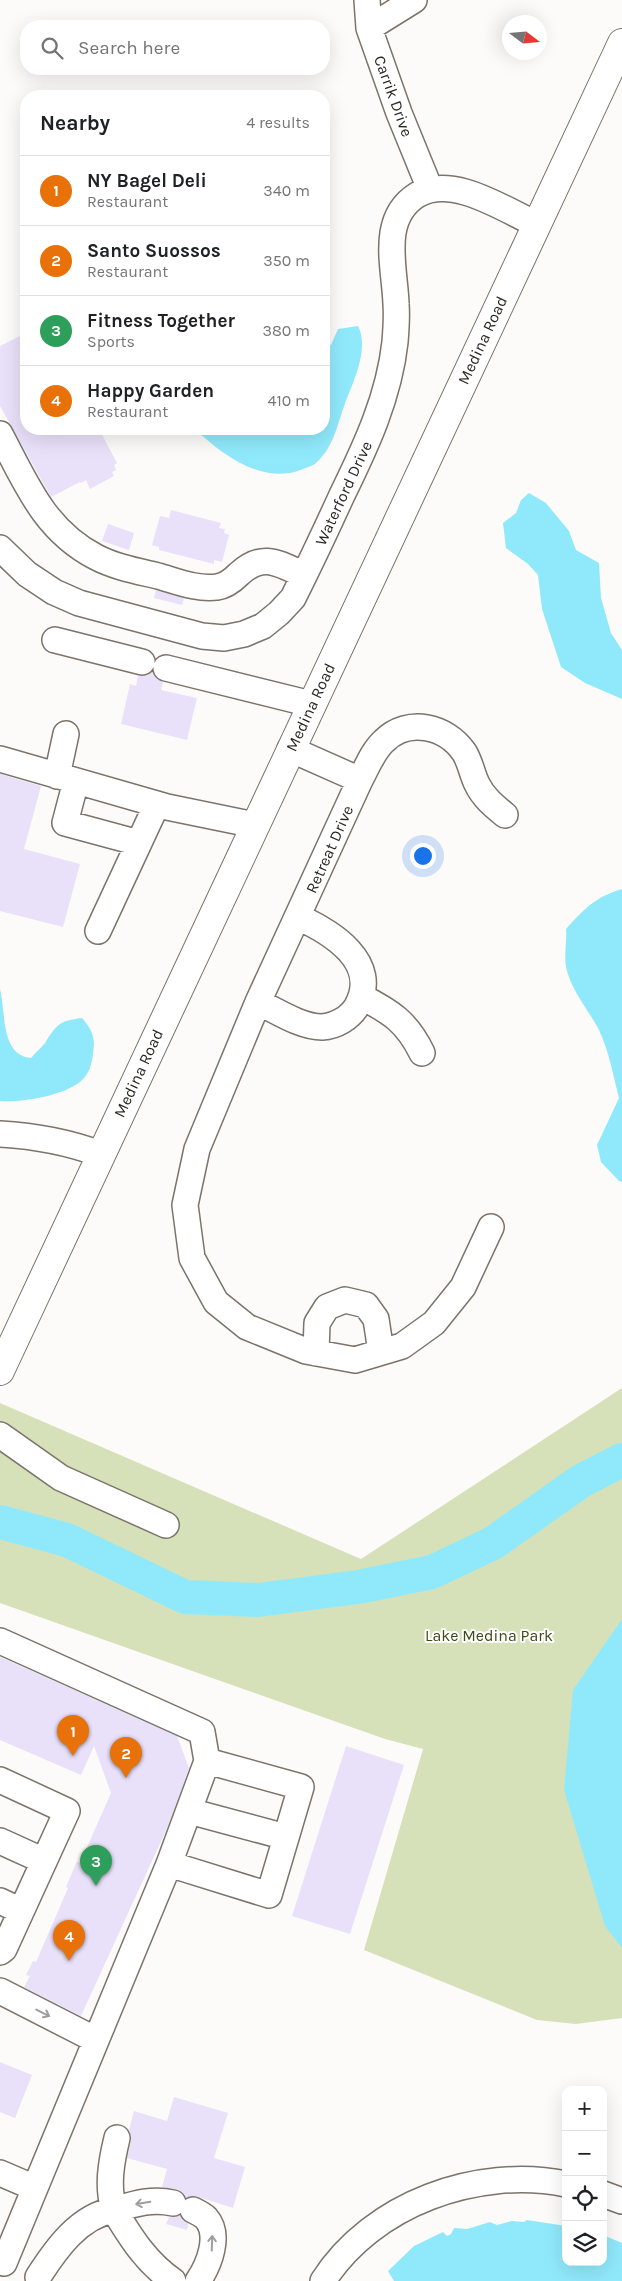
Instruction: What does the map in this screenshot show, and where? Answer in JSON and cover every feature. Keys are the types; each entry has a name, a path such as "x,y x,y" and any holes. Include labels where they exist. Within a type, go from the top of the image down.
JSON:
{"highway":[{"name":"Medina Road","path":"0,1371 536,224 619,58"}],"street":[{"name":"Carrik Drive","path":"366,0 369,28 399,113 430,189"},
{"path":"369,28 414,0"},
{"name":"Waterford Drive","path":"0,548 27,574 54,592 79,603 202,636 224,638 244,634 263,626 279,613 292,598 367,444 379,414 389,379 395,342 396,315 391,238 395,220 404,206 416,196 430,189 445,187 460,189 536,224"},
{"path":"0,434 39,507 55,527 76,545 98,558 122,567 204,588 218,587 231,582 249,565 260,561 272,561 304,575"},
{"path":"55,640 142,662"},
{"path":"166,668 311,704"},
{"name":"Retreat Drive","path":"316,1353 306,1351 246,1326 216,1302 192,1258 185,1205 198,1149 258,1002 360,780 375,752 384,740 396,732 410,728 425,727 441,731 455,740 465,754 477,786 490,802 505,815"},
{"path":"66,734 65,823 139,843"},
{"path":"290,749 360,780"},
{"path":"0,760 158,804 254,826"},
{"path":"98,931 158,804"},
{"path":"258,1002 307,1024 321,1027 336,1024 347,1018 356,1008 362,997 361,969 350,951 335,936 298,917"},
{"path":"362,997 386,1009 400,1020 413,1035 422,1053"},
{"path":"0,1134 30,1136 79,1146 100,1154"},
{"path":"381,1352 376,1319 366,1305 345,1300 327,1307 317,1323 316,1353 356,1360 402,1346 434,1323 463,1287 491,1227"},
{"path":"0,1435 61,1478 166,1525"},
{"path":"0,1641 202,1732 207,1761 169,1864 35,2188 2,2262 42,2279 57,2248 89,2218 102,2212 145,2202 162,2201 183,2207 206,2218 212,2229 211,2253 206,2268 198,2281"},
{"path":"169,1864 269,1895 301,1787 207,1761"},
{"path":"0,1780 67,1811 44,1861 10,1906 4,1949 0,1952"},
{"path":"189,1811 286,1837"},
{"path":"0,1841 44,1861"},
{"path":"0,1991 96,2040"},
{"path":"117,2138 110,2181 110,2198 114,2210 143,2256 157,2270 173,2281"},
{"path":"0,2173 35,2188"},
{"path":"323,2281 342,2255 364,2234 388,2217 416,2202 450,2190 485,2182 521,2180 562,2184"},
{"path":"607,2195 622,2201"}],"green space":[{"name":"Lake Medina Park","path":"622,1388 622,2018 576,2024 537,2020 364,1950 423,1749 385,1739 0,1603 0,1403 361,1559"}],"water":[{"path":"358,326 362,343 360,362 332,441 328,449 315,464 288,473 273,474 259,471 231,458 202,435 330,435 330,345 338,329"},
{"path":"529,493 546,503 569,531 576,550 599,563 601,598 611,633 622,650 622,699 585,683 561,667 542,609 538,575 528,564 506,548 503,523 516,513 521,500"},
{"path":"622,889 622,1182 601,1162 597,1145 619,1098 605,1045 598,1028 568,975 565,958 566,929 591,904 604,896"},
{"path":"0,989 9,1041 21,1055 31,1058 59,1024 68,1020 82,1018 91,1030 94,1043 92,1060 84,1078 68,1089 45,1097 20,1101 0,1101"},
{"path":"622,1619 622,1948 605,1926 564,1790 573,1690"},
{"path":"527,2220 562,2225 562,2266 607,2266 607,2237 622,2243 622,2281 394,2281 388,2271 414,2246 443,2232 447,2236 451,2234 454,2228 467,2229 490,2222 497,2225 512,2221 524,2222"}],"building":[{"path":"20,336 20,435 102,435 117,463 114,465 116,470 112,472 114,476 90,489 86,480 80,482 51,497 0,406 0,346"},
{"path":"171,510 221,523 219,528 225,529 224,533 229,535 222,562 214,560 214,564 159,550 159,547 152,545 160,516 169,518"},
{"path":"108,524 134,533 129,550 102,541"},
{"path":"156,590 184,598 182,605 154,598"},
{"path":"152,672 156,679 163,682 161,690 197,698 187,740 121,724 130,684 136,686 138,676 146,676"},
{"path":"0,774 41,786 24,849 80,864 63,927 0,911"},
{"path":"0,1657 177,1736 189,1768 168,1826 81,2016 24,1987 30,1976 26,1975 33,1961 36,1962 68,1888 66,1887 77,1861 80,1863 111,1793 94,1746 81,1775 0,1740"},
{"path":"346,1746 404,1765 350,1934 292,1916"},
{"path":"0,2062 32,2075 15,2118 0,2112"},
{"path":"174,2097 228,2113 214,2158 245,2167 233,2208 199,2197 186,2198 182,2192 176,2189 162,2187 167,2169 127,2158 131,2141 129,2130 134,2111 167,2121"},
{"path":"180,2215 188,2224 187,2230 166,2224 169,2217"}],"waterway":[{"path":"0,1522 67,1540 185,1597 258,1600 358,1587 432,1572 493,1543 581,1481 622,1460"}],"place":[{"name":"NY Bagel Deli","path":"73,1756"},
{"name":"Santo Suossos","path":"126,1778"},
{"name":"Fitness Together","path":"96,1886"},
{"name":"Happy Garden","path":"69,1961"}]}
